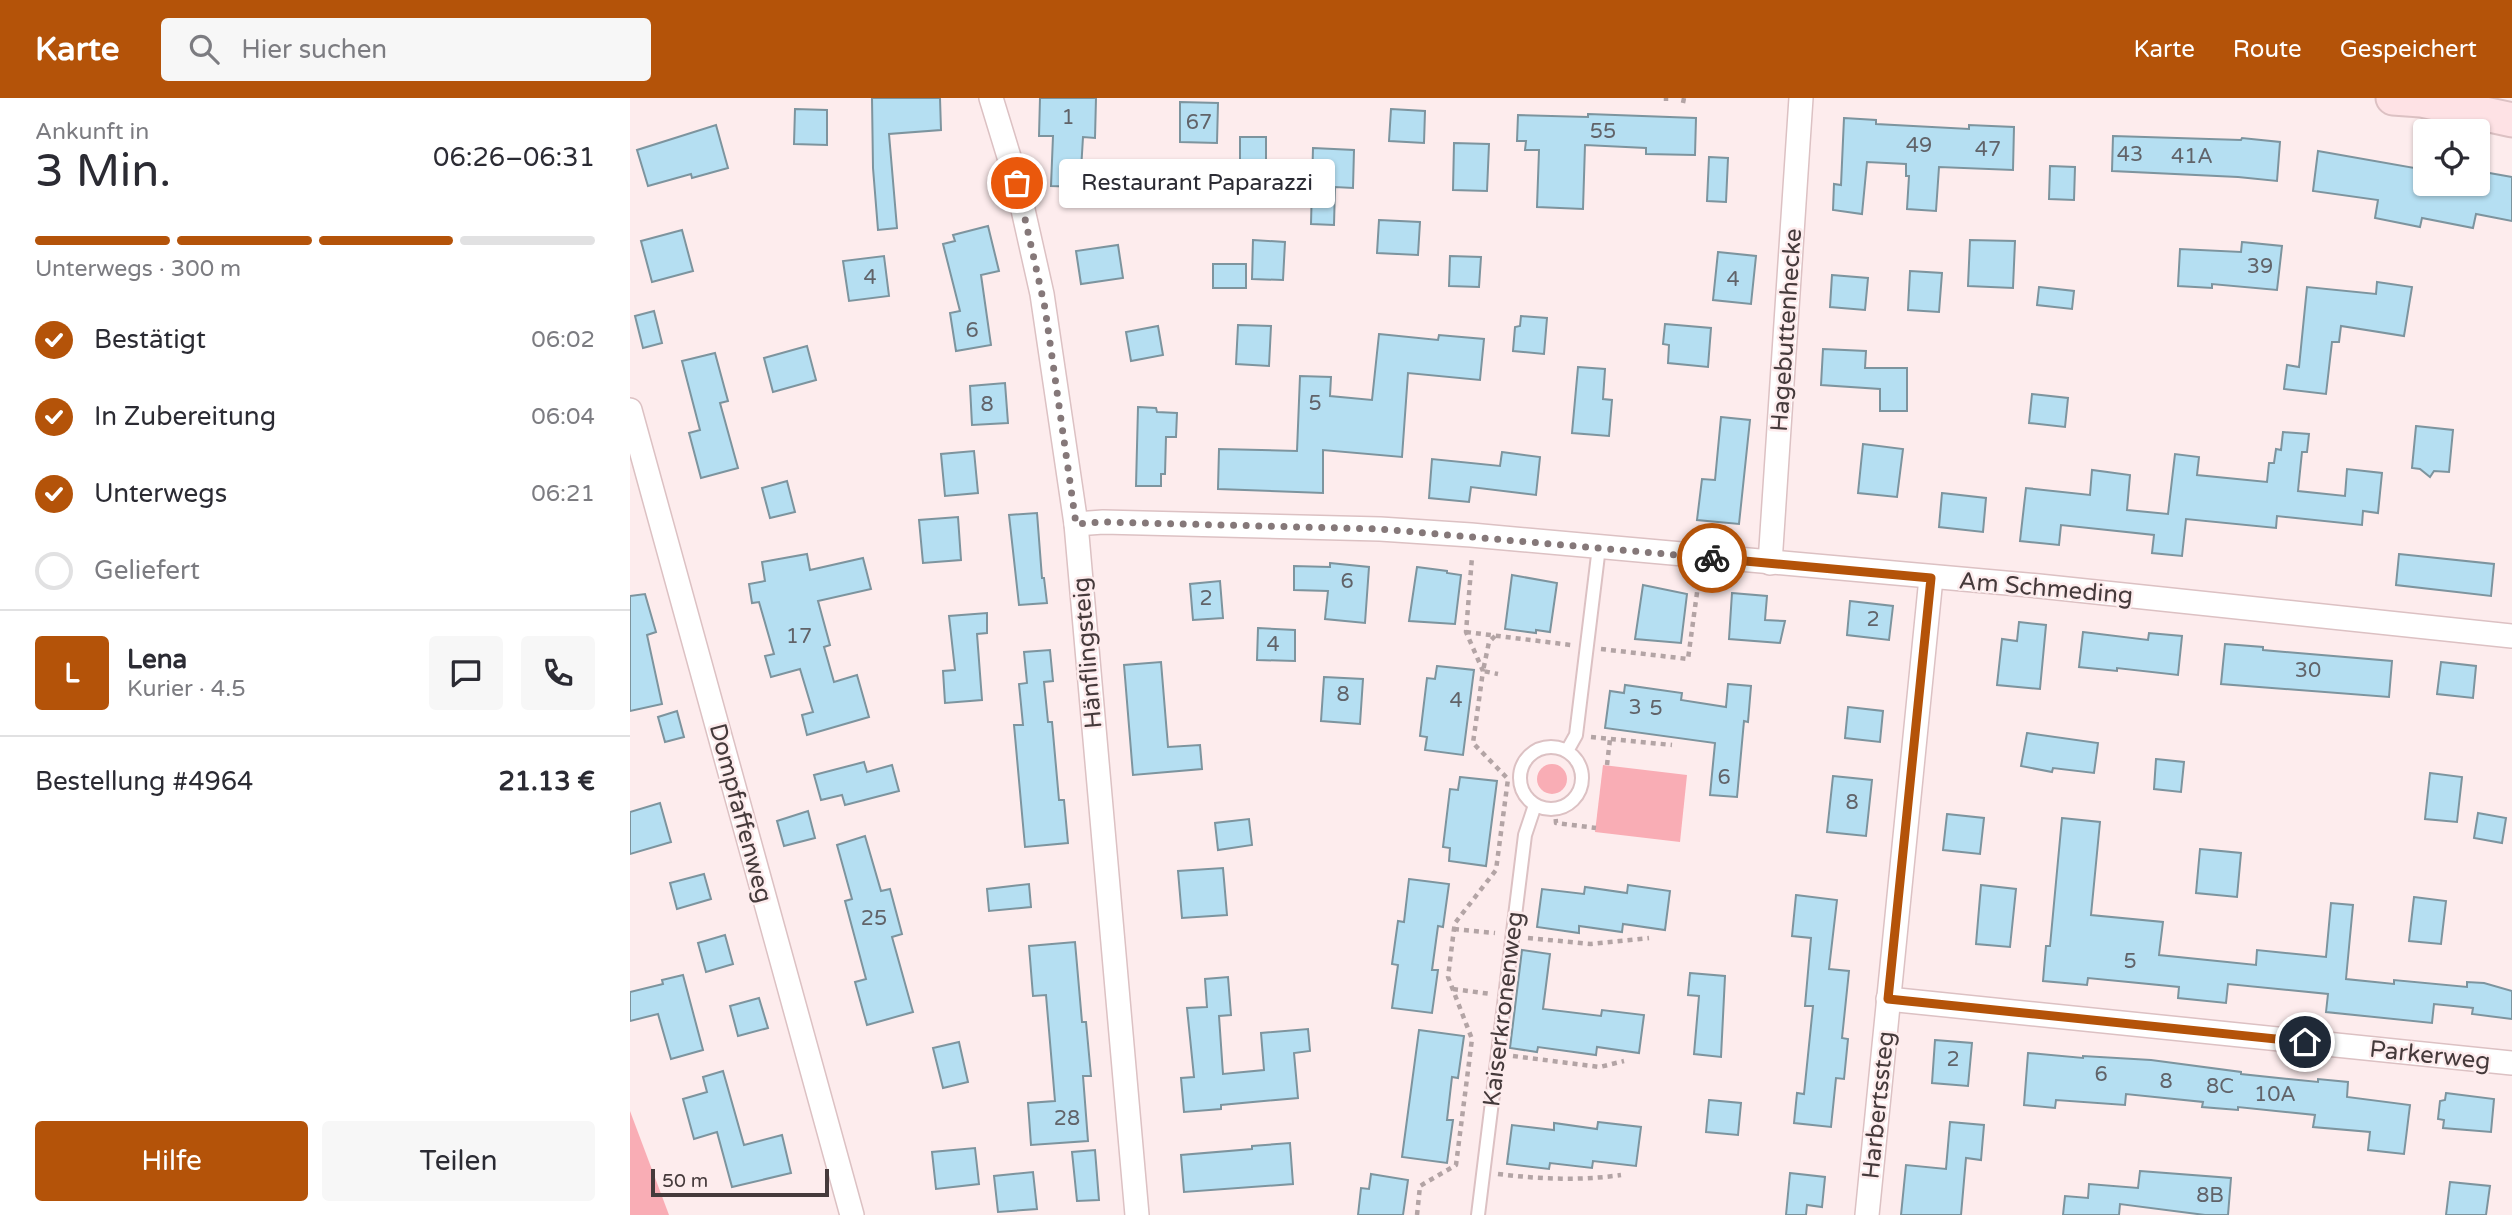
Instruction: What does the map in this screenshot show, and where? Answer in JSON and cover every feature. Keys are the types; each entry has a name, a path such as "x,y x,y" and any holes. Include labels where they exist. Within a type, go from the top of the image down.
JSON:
{"street":[{"name":"Hänflingsteig","path":"991,98 1017,183 1042,294 1076,524 1137,1215"},
{"name":"Hagebuttenhecke","path":"1770,563 1801,98"},
{"path":"2393,98 2421,100 2512,120"},
{"name":"Dompfaffenweg","path":"630,410 852,1215"},
{"name":"Am Schmeding","path":"1076,524 1103,522 1380,529 1474,536 2039,586 2512,636"},
{"name":"Harbertssteg","path":"1867,1215 1931,578"},
{"name":"Parkerweg","path":"1888,999 2512,1063"}],"lane":[{"path":"1567,751 1577,735 1599,547"},
{"path":"1543,747 1556,747 1567,751 1577,759 1582,770 1583,782 1578,794 1570,803 1555,809 1535,805 1526,797 1521,786 1520,773 1524,762 1532,752 1543,747"},
{"name":"Kaiserkronenweg","path":"1478,1215 1525,835 1535,805"}],"path":[{"path":"1474,536 1466,632 1483,671"},
{"path":"1466,632 1688,660 1701,557"},
{"path":"1417,1215 1420,1186 1456,1165 1472,1039 1448,976 1455,923 1496,870 1507,779 1473,743 1489,642 1496,635"},
{"path":"1483,671 1498,674"},
{"path":"1577,735 1672,745"},
{"path":"1607,765 1610,739"},
{"path":"1555,809 1556,823 1596,828"},
{"path":"1454,929 1591,944 1649,937"},
{"path":"1453,989 1505,995"},
{"path":"1498,1055 1600,1067 1624,1061"},
{"path":"1483,1172 1549,1180 1621,1175"}],"shaded area":[{"path":"1552,764 1562,769 1567,779 1562,789 1552,794 1542,789 1537,779 1542,769"},
{"path":"1603,765 1687,775 1680,842 1595,832"},
{"path":"630,1111 669,1215 630,1215"}],"building":[{"path":"872,98 940,98 941,130 889,134 897,228 878,230 873,168"},
{"path":"1040,98 1096,98 1095,138 1083,137 1080,187 1051,186 1053,136 1039,136"},
{"path":"1180,102 1218,103 1217,143 1180,142"},
{"path":"795,109 827,110 827,145 794,144"},
{"path":"1391,109 1425,111 1424,143 1389,141"},
{"path":"1588,114 1696,118 1695,155 1646,154 1646,148 1585,145 1583,209 1537,207 1539,150 1525,150 1526,141 1517,141 1518,115 1588,117"},
{"path":"1844,118 1876,120 1876,124 1969,129 1969,125 2014,127 2013,170 1939,167 1936,211 1907,209 1909,176 1906,176 1906,164 1867,162 1862,214 1833,210 1834,184 1841,185"},
{"path":"716,125 728,168 692,178 691,174 648,186 637,150"},
{"path":"2113,136 2242,138 2280,142 2277,181 2112,171"},
{"path":"1240,137 1266,137 1266,164 1240,164"},
{"path":"1454,143 1489,144 1487,191 1453,190"},
{"path":"1313,148 1354,150 1353,188 1335,187 1334,225 1311,224"},
{"path":"2318,151 2413,168 2413,196 2490,196 2490,173 2512,177 2512,221 2476,214 2473,228 2422,218 2420,227 2375,218 2378,200 2313,191"},
{"path":"1709,157 1728,158 1726,202 1707,201"},
{"path":"2050,166 2075,167 2074,200 2049,199"},
{"path":"1379,220 1420,222 1418,255 1377,253"},
{"path":"988,226 999,271 981,275 991,345 956,351 950,313 960,311 943,244 955,241 953,235"},
{"path":"682,230 693,271 652,282 641,241"},
{"path":"1253,240 1285,242 1283,280 1252,279"},
{"path":"1970,240 2015,241 2013,288 1968,286"},
{"path":"2242,242 2282,246 2277,290 2212,284 2212,288 2178,286 2180,249 2241,252"},
{"path":"1118,245 1123,278 1081,284 1076,251"},
{"path":"1718,252 1756,256 1751,304 1713,300"},
{"path":"884,256 889,296 849,301 843,261"},
{"path":"1450,256 1481,257 1479,287 1449,286"},
{"path":"1213,264 1246,264 1246,288 1213,288"},
{"path":"1910,271 1942,273 1939,312 1908,310"},
{"path":"1832,275 1868,278 1865,310 1830,307"},
{"path":"2377,282 2412,287 2404,336 2341,326 2339,342 2332,342 2326,394 2284,389 2287,365 2299,367 2307,287 2376,294"},
{"path":"2039,287 2074,291 2072,309 2037,305"},
{"path":"654,311 662,343 643,348 635,316"},
{"path":"1521,316 1547,318 1544,354 1513,351 1515,327 1520,326"},
{"path":"1665,324 1711,328 1708,367 1668,363 1669,345 1663,344"},
{"path":"1238,325 1271,326 1269,366 1236,364"},
{"path":"1158,326 1163,355 1131,361 1126,332"},
{"path":"1379,334 1438,340 1439,335 1484,339 1480,380 1408,373 1402,457 1323,450 1323,493 1218,489 1219,449 1297,451 1300,376 1331,377 1330,396 1372,400"},
{"path":"807,346 816,380 773,392 764,358"},
{"path":"1823,349 1866,351 1865,368 1907,368 1907,411 1880,411 1880,389 1821,385"},
{"path":"715,353 728,401 720,403 738,468 701,478 689,433 700,430 682,361"},
{"path":"1578,367 1605,369 1603,399 1612,400 1609,436 1572,433"},
{"path":"1005,383 1008,423 972,425 970,386"},
{"path":"2032,394 2068,398 2065,427 2029,423"},
{"path":"1138,407 1177,413 1176,437 1166,437 1165,474 1161,474 1161,486 1136,486"},
{"path":"1721,417 1750,420 1739,524 1697,520 1702,479 1715,480"},
{"path":"2416,426 2453,430 2449,472 2434,471 2430,477 2420,469 2412,468"},
{"path":"2283,432 2309,434 2307,452 2302,452 2298,491 2345,496 2347,469 2382,473 2378,513 2363,511 2362,525 2277,516 2276,528 2186,519 2182,556 2152,553 2154,535 2061,525 2059,545 2020,541 2026,488 2090,495 2092,470 2130,475 2127,510 2168,514 2175,454 2199,457 2197,475 2267,482 2269,463 2274,463 2276,449 2281,450"},
{"path":"1863,444 1903,449 1897,497 1858,493"},
{"path":"974,451 978,493 945,496 941,454"},
{"path":"1502,452 1540,457 1536,495 1471,487 1469,502 1429,498 1432,459 1500,466"},
{"path":"787,481 795,512 770,518 762,488"},
{"path":"1942,493 1986,498 1983,532 1939,527"},
{"path":"1037,513 1042,578 1047,603 1019,605 1009,515"},
{"path":"958,517 961,560 923,563 919,520"},
{"path":"807,554 810,570 863,558 871,589 818,601 830,645 824,647 834,682 857,675 869,717 807,735 802,715 813,712 800,669 771,677 765,656 774,654 759,602 752,603 749,584 765,581 762,562"},
{"path":"2399,554 2494,564 2491,596 2396,585"},
{"path":"1330,563 1369,567 1365,623 1325,619 1328,591 1294,590 1294,566 1330,567"},
{"path":"1417,567 1461,575 1455,624 1409,621"},
{"path":"1512,575 1557,583 1550,632 1505,629"},
{"path":"1220,581 1223,618 1193,620 1190,584"},
{"path":"1643,585 1687,594 1681,643 1635,639"},
{"path":"1732,593 1767,596 1765,620 1785,621 1780,643 1729,639"},
{"path":"645,594 656,632 647,635 662,704 630,711 630,596"},
{"path":"1850,601 1893,606 1889,640 1847,635"},
{"path":"987,613 987,633 977,634 982,700 945,703 943,671 955,670 949,616"},
{"path":"2019,622 2046,625 2040,689 1997,685 2002,639 2017,641"},
{"path":"1258,628 1295,630 1295,661 1257,660"},
{"path":"2083,632 2148,640 2149,633 2182,636 2178,675 2079,667"},
{"path":"2225,644 2263,647 2263,650 2392,661 2389,697 2221,684"},
{"path":"1050,650 1053,681 1044,682 1048,722 1052,722 1059,800 1064,800 1068,843 1025,847 1014,725 1023,725 1019,684 1027,683 1024,652"},
{"path":"1161,662 1168,747 1200,745 1202,769 1133,775 1124,665"},
{"path":"2441,662 2476,666 2473,698 2437,694"},
{"path":"1437,666 1474,670 1463,755 1425,750 1427,737 1420,736 1427,678 1435,679"},
{"path":"1324,677 1363,679 1360,724 1321,721"},
{"path":"1728,684 1751,686 1748,722 1744,721 1737,797 1710,795 1715,743 1605,728 1610,691 1624,693 1625,685 1682,693 1681,700 1726,707"},
{"path":"1848,707 1883,711 1880,742 1845,738"},
{"path":"677,711 684,737 665,742 658,717"},
{"path":"2027,733 2098,743 2094,773 2053,768 2052,772 2021,766"},
{"path":"2156,759 2184,762 2181,792 2154,789"},
{"path":"864,762 867,772 892,765 899,791 845,805 842,795 821,800 814,775"},
{"path":"2430,773 2462,777 2457,822 2425,819"},
{"path":"1833,776 1872,780 1866,836 1827,832"},
{"path":"1460,777 1497,781 1486,866 1449,861 1450,848 1443,847 1450,789 1458,790"},
{"path":"660,803 671,842 630,854 630,812"},
{"path":"808,811 815,838 784,846 777,821"},
{"path":"2478,813 2506,818 2502,843 2474,838"},
{"path":"1947,814 1984,818 1980,854 1943,850"},
{"path":"2062,818 2100,822 2091,915 2163,922 2159,955 2256,965 2257,950 2326,957 2331,903 2353,905 2346,979 2394,984 2394,980 2467,987 2467,982 2484,983 2512,991 2512,1019 2472,1014 2473,1008 2434,1004 2432,1023 2326,1012 2328,994 2228,984 2226,1003 2178,998 2179,987 2088,978 2087,985 2043,981 2046,946 2050,946"},
{"path":"1249,819 1252,845 1218,850 1215,823"},
{"path":"865,836 881,891 890,889 902,934 892,937 913,1012 867,1025 855,982 866,979 845,901 852,899 837,845"},
{"path":"2200,849 2241,853 2237,897 2196,893"},
{"path":"1223,868 1227,915 1182,918 1178,871"},
{"path":"704,874 711,899 677,909 670,883"},
{"path":"1409,879 1449,884 1443,927 1438,926 1432,970 1438,970 1432,1013 1392,1008 1398,965 1392,964 1398,921 1404,922"},
{"path":"1029,884 1031,907 989,911 987,889"},
{"path":"1628,885 1670,891 1665,930 1623,924 1622,932 1579,926 1579,933 1537,927 1542,889 1584,894 1585,887 1627,893"},
{"path":"1981,885 2016,889 2010,947 1976,944"},
{"path":"1796,895 1837,900 1829,969 1849,971 1842,1038 1848,1039 1844,1079 1836,1078 1831,1127 1794,1123 1797,1093 1804,1094 1813,1006 1805,1006 1811,938 1792,936"},
{"path":"2414,897 2446,901 2441,944 2409,941"},
{"path":"725,935 733,964 706,972 698,943"},
{"path":"1075,942 1082,1022 1086,1022 1091,1076 1083,1076 1088,1141 1031,1145 1028,1103 1055,1101 1046,995 1033,996 1029,946"},
{"path":"1522,950 1550,954 1543,1009 1601,1016 1602,1010 1644,1015 1639,1053 1597,1047 1596,1055 1538,1047 1537,1052 1510,1048"},
{"path":"1690,973 1725,976 1721,1057 1694,1054 1699,996 1688,995"},
{"path":"683,975 703,1050 671,1059 658,1014 630,1021 630,992 663,984 662,980"},
{"path":"1228,977 1231,1015 1219,1016 1223,1074 1264,1070 1261,1033 1308,1029 1310,1051 1294,1053 1298,1098 1221,1105 1221,1109 1184,1112 1181,1078 1194,1077 1187,1008 1207,1007 1205,979"},
{"path":"759,998 768,1028 738,1036 730,1006"},
{"path":"1419,1030 1464,1036 1458,1078 1452,1077 1447,1120 1453,1120 1447,1163 1402,1157"},
{"path":"1935,1040 1972,1043 1968,1086 1932,1083"},
{"path":"959,1042 968,1082 943,1088 933,1048"},
{"path":"2028,1053 2151,1060 2241,1074 2318,1082 2318,1079 2348,1082 2347,1097 2410,1105 2404,1154 2368,1150 2370,1132 2313,1127 2315,1115 2238,1107 2238,1110 2202,1107 2203,1102 2126,1094 2125,1105 2056,1100 2055,1108 2024,1105"},
{"path":"723,1071 744,1145 782,1135 791,1173 732,1187 717,1132 694,1139 683,1099 707,1092 703,1077"},
{"path":"2446,1093 2494,1099 2491,1132 2443,1128 2444,1120 2438,1119 2440,1101 2445,1100"},
{"path":"1709,1100 1741,1103 1738,1135 1706,1132"},
{"path":"1598,1122 1641,1127 1636,1166 1593,1161 1592,1168 1550,1163 1549,1169 1507,1164 1512,1125 1554,1130 1554,1123 1597,1129"},
{"path":"1950,1122 1984,1125 1981,1160 1966,1158 1961,1215 1901,1215 1906,1165 1946,1169"},
{"path":"1290,1143 1293,1184 1184,1192 1181,1155"},
{"path":"975,1148 979,1184 936,1189 932,1152"},
{"path":"1095,1150 1099,1200 1077,1201 1072,1152"},
{"path":"2140,1171 2231,1178 2228,1215 2205,1215 2120,1204 2119,1215 2063,1215 2065,1196 2088,1198 2089,1184 2138,1188"},
{"path":"1033,1172 1037,1209 998,1212 994,1176"},
{"path":"1790,1173 1825,1177 1822,1207 1807,1205 1806,1215 1786,1215"},
{"path":"1371,1174 1408,1180 1403,1215 1358,1215 1361,1188 1369,1189"},
{"path":"2450,1182 2490,1186 2486,1215 2446,1215"}],"way so far":[{"path":"1017,183 1045,308 1076,524 1103,522 1380,529 1712,558"}],"place":[{"name":"Restaurant Paparazzi","path":"1017,183"}],"route":[{"path":"1712,558 1931,578 1888,999 2305,1042"}]}
